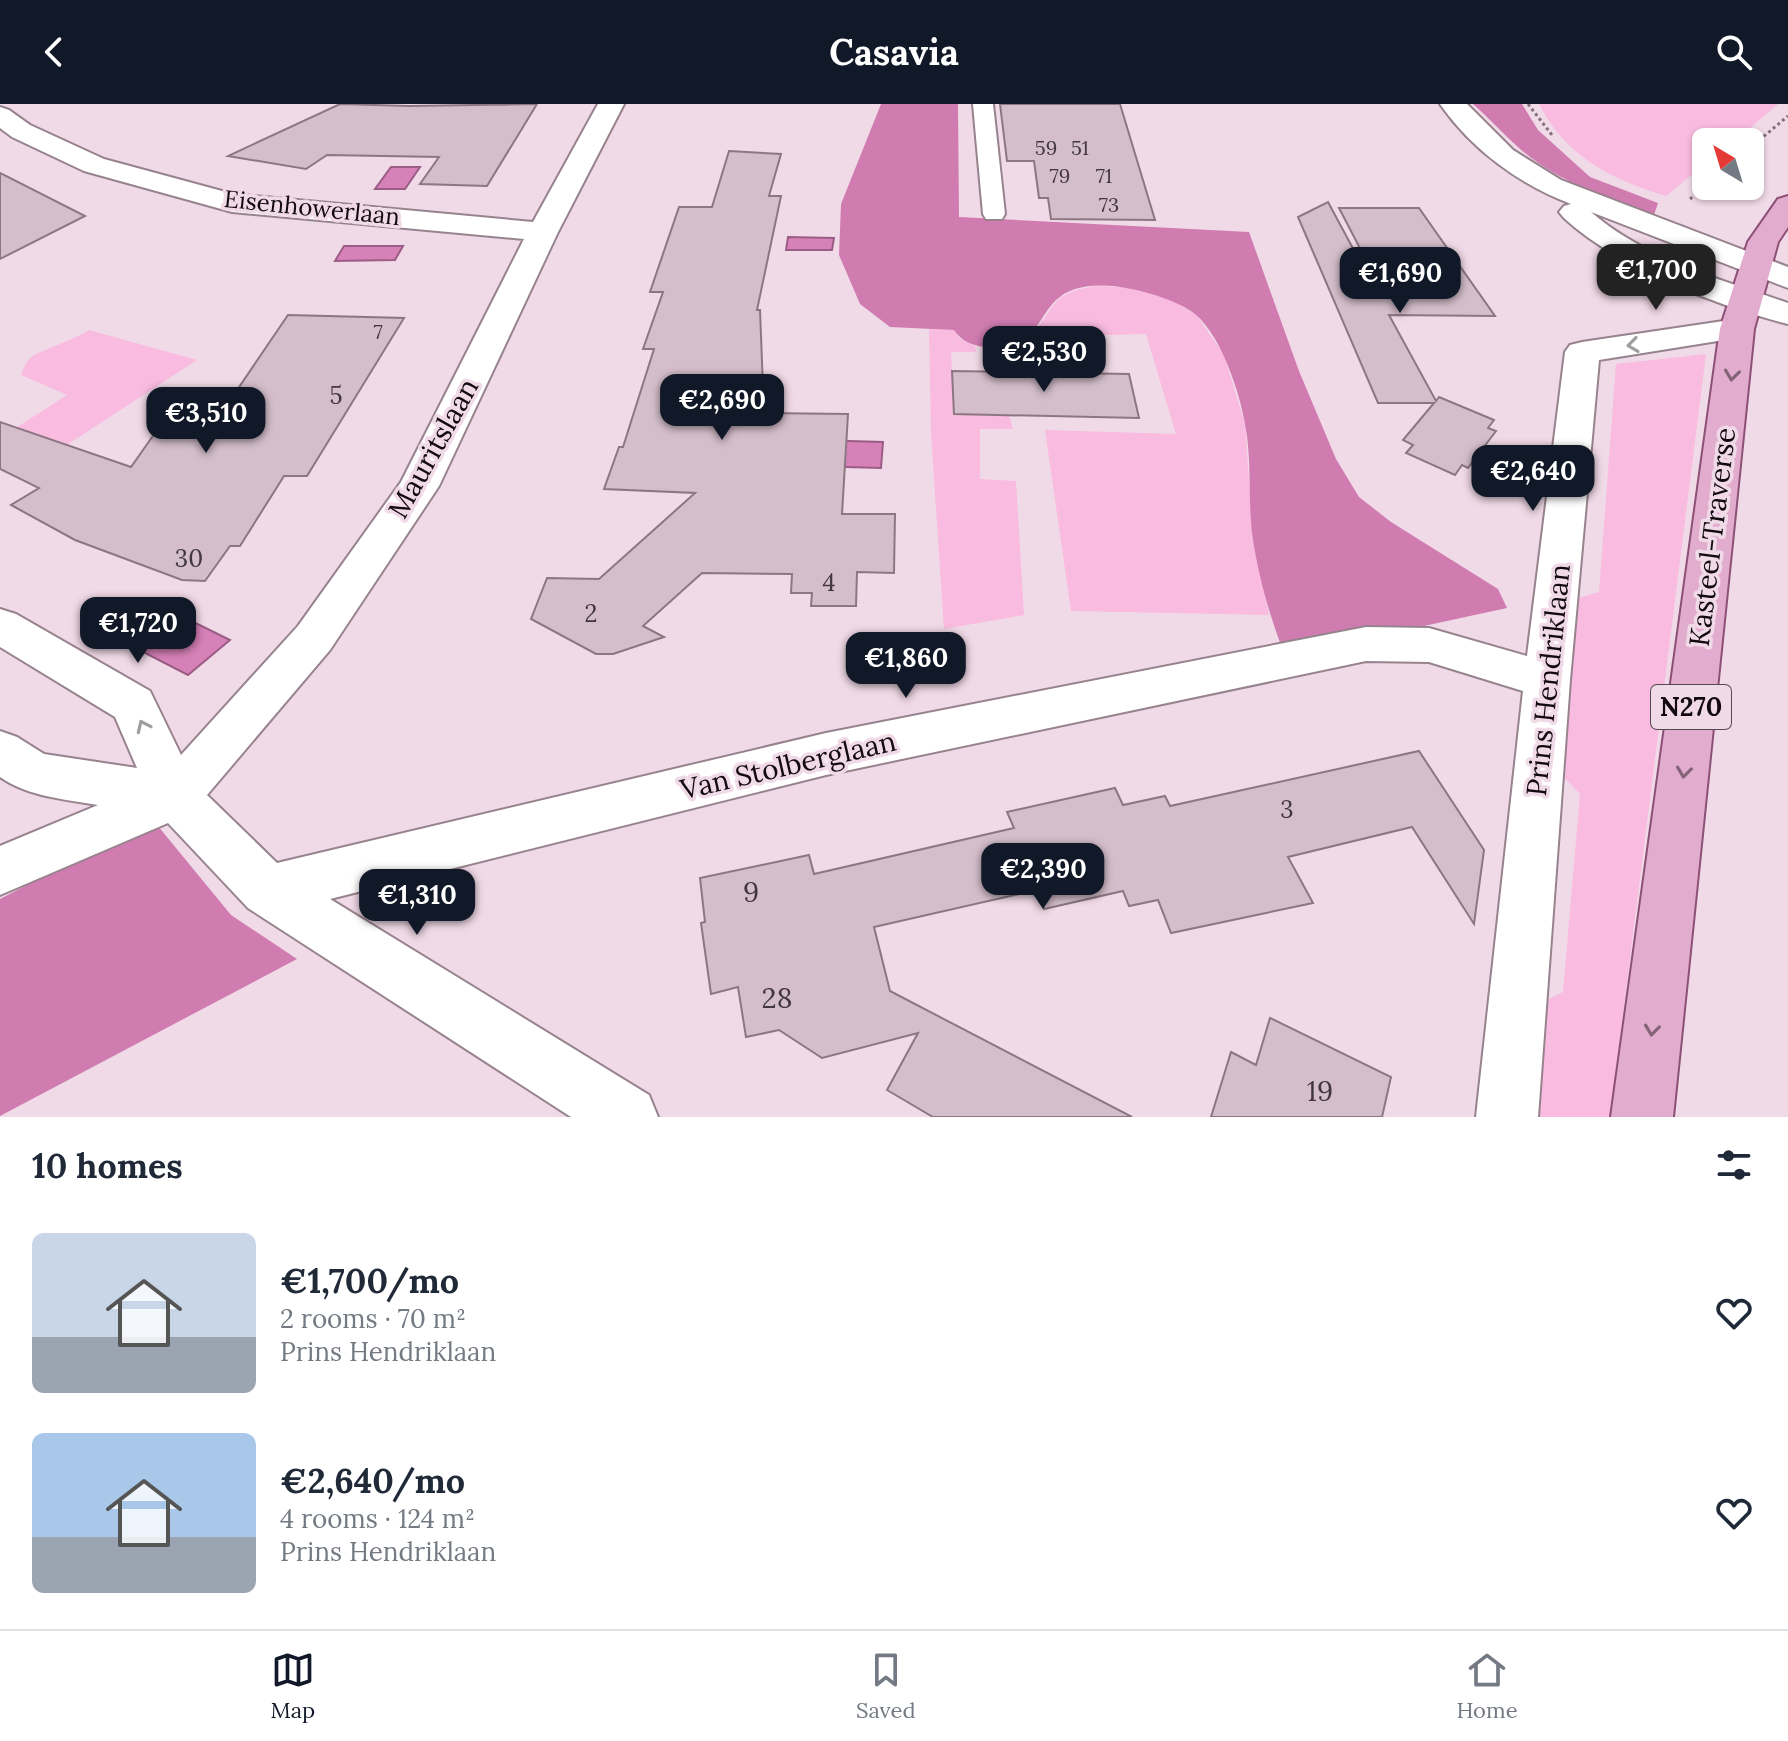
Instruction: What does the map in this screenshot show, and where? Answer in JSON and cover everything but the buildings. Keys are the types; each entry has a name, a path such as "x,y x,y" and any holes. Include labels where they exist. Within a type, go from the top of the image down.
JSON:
{"main road":[{"name":"Kasteel-Traverse","path":"1642,1117 1763,242 1788,205"}],"street":[{"name":"Mauritslaan","path":"175,796 314,638 419,486 543,232 611,104"},
{"path":"1453,104 1503,156 1551,186 1588,228 1665,268 1756,302 1788,278"},
{"name":"Eisenhowerlaan","path":"0,115 21,131 94,165 232,203 543,232"},
{"name":"Prins Hendriklaan","path":"1507,1117 1547,680 1582,352 1756,302"},
{"path":"0,626 133,704 175,796 267,890 627,1117"},
{"name":"Van Stolberglaan","path":"267,890 826,754 1366,644 1429,645 1547,680"},
{"path":"0,751 33,773 175,796"},
{"path":"0,871 175,796"}],"lane":[{"path":"983,104 994,214"}],"path":[{"path":"1764,136 1788,116"}],"shaded area":[{"path":"881,104 958,104 959,217 1249,232 1299,371 1336,459 1359,497 1391,522 1498,589 1507,608 1285,656 1265,596 1255,549 1247,438 1239,397 1214,337 1196,315 1173,302 1138,290 1117,286 1085,287 1062,296 1019,343 984,347 967,342 954,330 890,327 860,304 839,255 841,204"},
{"path":"1473,104 1522,104 1538,130 1590,177 1658,203 1654,215 1601,195 1550,170 1519,148"},
{"path":"1539,104 1778,104 1750,128 1692,128 1692,175 1666,196 1627,182 1592,164 1550,123"},
{"path":"391,167 420,167 405,189 375,189"},
{"path":"788,237 834,238 832,250 786,250"},
{"path":"344,246 403,246 395,260 335,261"},
{"path":"1097,286 1134,288 1176,302 1198,317 1224,355 1245,424 1253,534 1269,615 1071,611 1045,430 1176,434 1146,334 1030,337 1062,297"},
{"path":"929,329 955,330 959,338 975,346 976,352 951,352 952,371 972,371 973,401 1005,401 1013,429 980,429 980,479 1016,481 1024,615 944,629 931,434"},
{"path":"89,330 197,360 56,452 8,433 67,395 21,375 29,360"},
{"path":"1706,354 1610,1117 1527,1117 1537,1005 1563,992 1580,794 1553,766 1571,600 1599,592 1616,364"},
{"path":"814,440 883,442 881,468 810,466"},
{"path":"159,605 230,640 188,675 116,638"},
{"path":"153,820 231,915 297,959 0,1116 0,899"}]}
